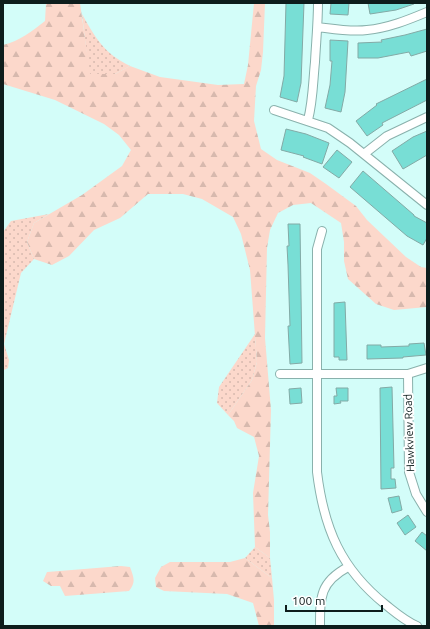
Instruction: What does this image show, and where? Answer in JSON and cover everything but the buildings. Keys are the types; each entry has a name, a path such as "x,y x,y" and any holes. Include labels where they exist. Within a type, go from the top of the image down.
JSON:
{"street":[{"path":"308,120 311,106 318,27 318,3"},
{"path":"318,27 344,30 367,30 394,25 427,12"},
{"path":"274,110 308,120 328,128 364,154 427,205"},
{"path":"364,154 387,136 427,117"},
{"path":"322,231 317,249 318,472 320,497 332,538 348,567 377,598 408,622 417,626"},
{"path":"280,374 408,374 427,368"},
{"name":"Hawkview Road","path":"408,374 409,472 416,494 427,512"},
{"path":"320,626 321,601 324,590 336,573 348,567"}],"green space":[{"path":"46,3 80,3 90,74 115,74 130,66 160,77 218,85 244,84 248,65 254,3 265,3 263,52 261,70 256,86 254,121 261,149 277,160 310,173 326,184 356,206 367,220 406,257 421,267 427,268 427,307 394,310 376,304 348,279 344,261 344,242 341,223 311,203 293,205 278,213 270,230 267,248 265,338 271,410 268,515 270,532 270,558 255,547 253,493 259,456 254,437 237,428 234,421 228,415 252,380 257,362 250,270 241,234 233,217 202,199 183,194 148,194 120,218 94,230 69,256 52,265 34,259 27,242 34,223 82,195 122,166 131,150 119,135 104,124 55,100 3,84 3,45 20,38 45,21"},
{"path":"82,14 96,38 107,50 130,66 115,74 89,74"},
{"path":"49,214 34,223 27,242 34,259 21,273 4,344 9,360 8,368 4,370 3,232 11,221"},
{"path":"255,334 257,362 252,380 228,415 217,403 219,387"},
{"path":"255,547 270,558 272,578 245,558"},
{"path":"245,558 272,578 274,626 259,626 253,603 227,594 164,591 156,587 155,578 161,567 170,562 230,562"},
{"path":"121,566 130,567 133,574 134,580 129,591 65,596 60,586 51,586 43,581 47,572"}]}
